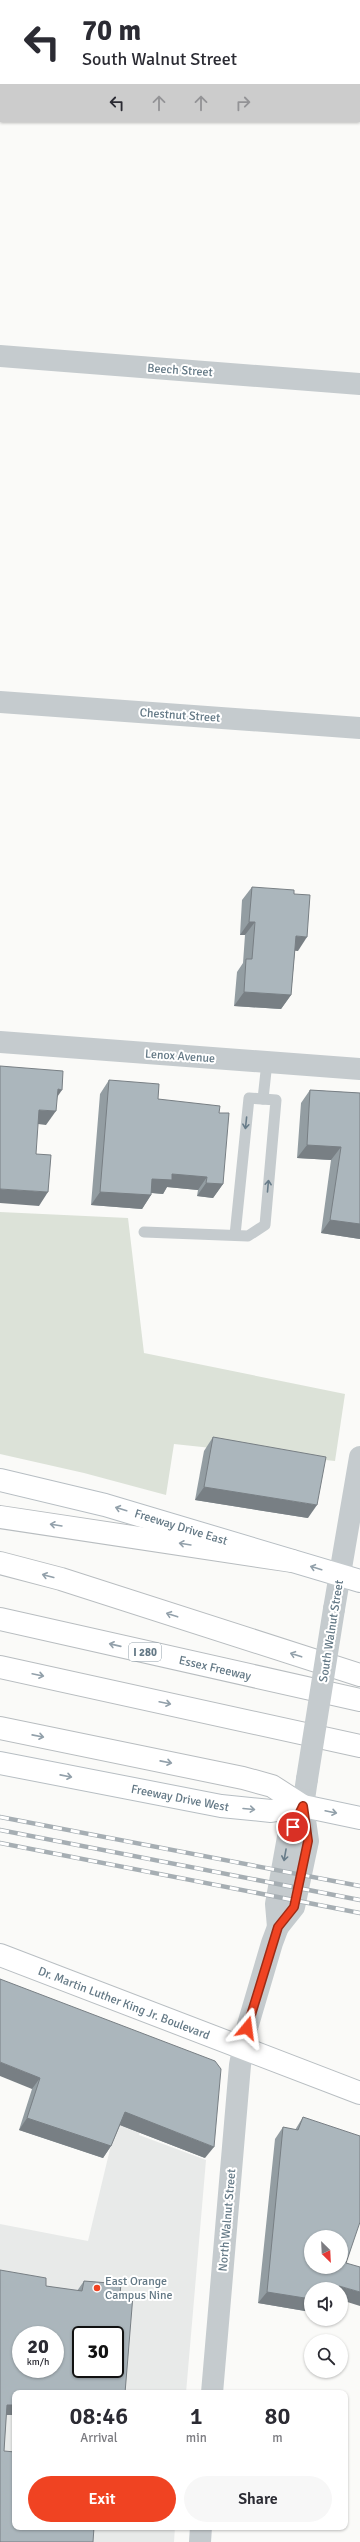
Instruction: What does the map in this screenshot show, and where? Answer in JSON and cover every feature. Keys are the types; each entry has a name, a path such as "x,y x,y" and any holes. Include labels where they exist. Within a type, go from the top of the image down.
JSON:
{"main road":[{"name":"Freeway Drive East","path":"0,1480 104,1505 350,1578"},
{"path":"0,1516 292,1561"},
{"path":"0,1563 61,1579 360,1675"},
{"name":"Essex Freeway","path":"0,1619 360,1700"},
{"path":"0,1667 360,1746"},
{"path":"0,1728 243,1778 272,1786 303,1806"},
{"name":"Freeway Drive West","path":"0,1763 221,1806 271,1811 303,1806 360,1818"},
{"name":"Dr. Martin Luther King Jr. Boulevard","path":"0,1955 360,2093"}],"street":[{"name":"Beech Street","path":"0,356 360,384"},
{"name":"Chestnut Street","path":"0,702 360,728"},
{"name":"Lenox Avenue","path":"0,1042 360,1070"},
{"name":"South Walnut Street","path":"242,2048 278,1927 294,1907 308,1841 303,1806 334,1609 350,1578 360,1457"},
{"name":"North Walnut Street","path":"212,2390 242,2048"},
{"path":"200,2542 201,2530"}],"lane":[{"path":"263,1099 267,1062"},
{"path":"144,1232 248,1236 265,1225 276,1100 249,1098 235,1235"}],"shaded area":[{"path":"0,1212 128,1218 144,1353 345,1394 335,1461 174,1444 166,1495 84,1473 0,1454"},
{"name":"East Orange Campus Nine","path":"116,2124 140,2132 139,2135 206,2160 186,2390 12,2390 12,2530 175,2530 174,2542 0,2542 0,2224 88,2241"}],"building":[{"path":"252,887 294,890 294,894 310,895 307,937 296,936 291,995 244,992 246,959 252,959 255,922 249,922"},
{"path":"0,1066 63,1071 62,1090 58,1089 56,1111 39,1110 36,1154 51,1155 48,1192 0,1189"},
{"path":"109,1080 159,1084 158,1099 220,1106 219,1113 229,1113 223,1184 206,1183 207,1177 172,1174 172,1180 152,1179 151,1195 100,1192"},
{"path":"310,1090 360,1093 360,1224 330,1220 341,1147 307,1145"},
{"path":"213,1437 326,1457 317,1505 204,1487"},
{"path":"0,1979 215,2061 221,2069 214,2147 125,2112 111,2146 27,2118 40,2078 0,2062"},
{"path":"303,2117 360,2136 360,2222 348,2257 348,2230 304,2230 304,2274 348,2274 348,2264 360,2267 360,2292 348,2289 348,2282 304,2282 304,2298 267,2292 283,2127 298,2130"},
{"path":"0,2270 46,2278 46,2286 82,2291 84,2281 121,2284 120,2294 133,2295 125,2390 12,2390 12,2405 7,2405 4,2451 12,2452 12,2530 94,2530 93,2542 0,2542"}],"railway":[{"path":"0,1817 360,1886"},
{"path":"0,1830 360,1900"},
{"path":"0,1843 360,1913"}],"place":[{"name":"East Orange Campus Nine","path":"97,2288"}],"route":[{"path":"247,2028 278,1927 294,1907 308,1841 303,1806 293,1827"}]}
